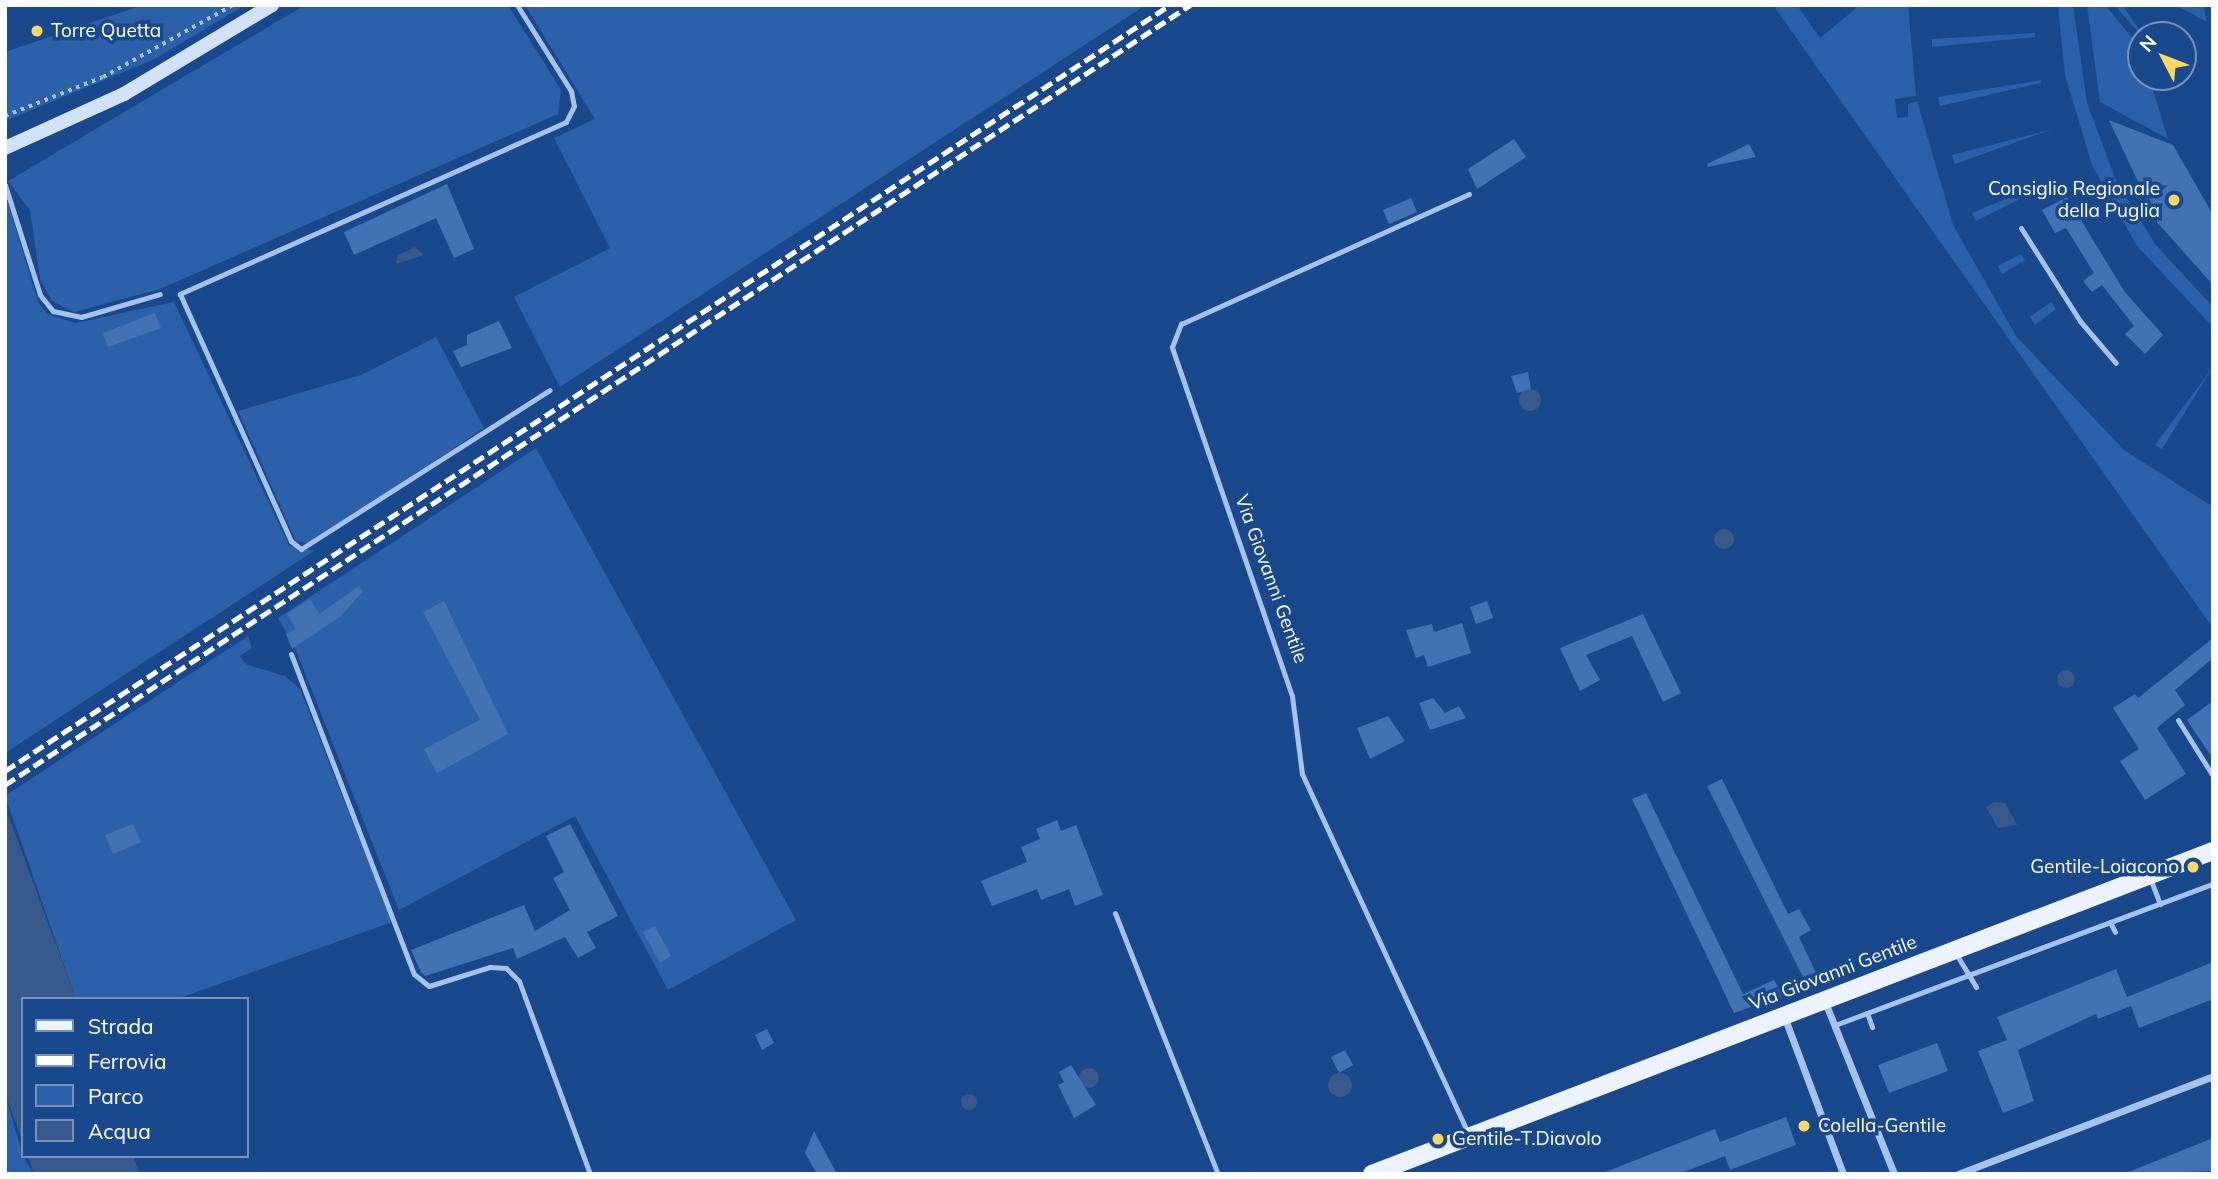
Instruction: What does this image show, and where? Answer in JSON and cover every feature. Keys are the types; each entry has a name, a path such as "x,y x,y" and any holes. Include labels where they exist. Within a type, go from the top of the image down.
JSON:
{"main road":[{"path":"5,148 124,94 272,5"},
{"name":"Via Giovanni Gentile","path":"1372,1174 2213,850"}],"street":[{"path":"1824,999 1894,1174"},
{"path":"1784,1015 1843,1174"},
{"path":"1958,1174 2213,1076"},
{"path":"1980,1165 1983,1174"}],"lane":[{"path":"517,5 571,91 574,106 566,122 180,294 291,541 301,549 550,390"},
{"path":"5,184 40,295 53,311 81,317 160,294"},
{"name":"Via Giovanni Gentile","path":"1469,194 1181,324 1172,347 1292,696 1302,774 1469,1136"},
{"path":"2021,229 2080,321 2116,363"},
{"path":"291,654 414,974 429,986 490,967 506,968 519,981 590,1174"},
{"path":"2178,720 2213,776"},
{"path":"2149,875 2160,904"},
{"path":"1835,1025 2213,884"},
{"path":"2194,891 2198,900"},
{"path":"1115,913 1218,1174"},
{"path":"2110,922 2115,933"},
{"path":"1954,949 1965,976 1976,987"},
{"path":"1867,1013 1872,1027"}],"path":[{"path":"5,116 103,77 233,5"}],"green space":[{"path":"143,5 245,5 155,59 5,121 5,52"},
{"path":"305,5 508,5 561,90 558,114 160,289 74,312 52,301 40,279 30,210 8,181"},
{"path":"525,5 1146,5 560,387 514,297 610,248 554,138 595,119"},
{"path":"1773,5 1797,5 1820,38 1860,5 1908,5 1916,96 1895,99 1897,118 1908,117 1908,104 1917,101 1953,225 2016,336 2124,450 2213,507 2213,628"},
{"path":"2058,5 2073,5 2087,103 2115,178 2155,244 2213,307 2213,327 2137,246 2092,165 2065,75"},
{"path":"2087,5 2105,5 2127,32 2127,91 2153,91 2168,139 2100,102"},
{"path":"2115,5 2122,5 2133,21 2128,21"},
{"path":"2175,5 2203,5 2207,22 2185,10"},
{"path":"2035,33 2035,37 1932,47 1932,39"},
{"path":"2041,80 2041,83 1940,106 1938,97"},
{"path":"2053,129 1955,164 1952,155"},
{"path":"5,193 38,302 47,314 75,323 174,302 289,545 314,551 5,753"},
{"path":"2020,193 2022,198 1976,221 1972,213"},
{"path":"2021,254 2025,260 2002,274 1998,266"},
{"path":"2051,302 2056,309 2035,325 2030,317"},
{"path":"436,337 484,428 310,544 296,541 238,411 361,375"},
{"path":"2213,367 2162,449 2155,445"},
{"path":"536,448 796,920 668,990 575,816 399,910 295,648 278,618"},
{"path":"248,636 252,648 240,656 245,664 285,676 300,689 392,922 183,997 75,997 5,796"},
{"path":"5,1094 21,1149 21,1158 24,1158 34,1174 5,1174"}],"water":[{"path":"415,247 424,255 396,264 398,255"},
{"path":"1530,389 1538,392 1541,400 1538,408 1530,411 1522,408 1519,400 1522,392"},
{"path":"1724,529 1731,532 1734,539 1731,546 1724,549 1717,546 1714,539 1717,532"},
{"path":"2066,670 2072,673 2075,679 2072,685 2066,688 2060,685 2057,679 2060,673"},
{"path":"1994,802 2005,803 2017,825 1998,828 1986,807"},
{"path":"5,806 75,997 21,997 21,1137 5,1094"},
{"path":"1085,1068 1093,1068 1099,1078 1093,1088 1085,1088 1079,1082 1079,1074"},
{"path":"1340,1073 1348,1077 1352,1085 1348,1093 1340,1097 1332,1093 1328,1085 1332,1077"},
{"path":"966,1094 972,1094 977,1102 975,1108 966,1110 961,1105 961,1099"},
{"path":"29,1158 134,1158 140,1174 34,1174"}],"building":[{"name":"Consiglio Regionale della Puglia","path":"2109,120 2173,145 2213,215 2213,285 2157,222"},
{"path":"1514,139 1526,157 1477,189 1468,169"},
{"path":"1749,144 1756,157 1708,167 1707,164"},
{"path":"447,184 474,249 454,258 436,218 354,255 344,232"},
{"path":"2067,197 2124,291 2163,335 2145,354 2125,334 2134,326 2102,285 2092,292 2083,281 2094,273 2066,228 2055,233 2042,210"},
{"path":"1411,198 1417,212 1389,224 1383,210"},
{"path":"155,313 161,328 108,347 103,333"},
{"path":"499,321 512,348 461,367 453,351 467,345 467,335"},
{"path":"1528,372 1531,389 1517,393 1511,376"},
{"path":"359,586 363,591 340,617 292,649 286,634 296,629 287,614 310,599 319,614"},
{"path":"444,601 508,734 437,773 424,749 480,720 423,612"},
{"path":"1487,601 1493,618 1476,624 1470,607"},
{"path":"1643,614 1681,693 1663,702 1632,636 1586,655 1600,680 1580,691 1560,648"},
{"path":"1462,623 1471,653 1428,667 1424,655 1416,658 1406,630 1432,624 1434,632"},
{"path":"2213,638 2213,658 2175,690 2185,705 2157,728 2186,774 2145,800 2120,761 2139,749 2113,708 2135,694 2138,698"},
{"path":"1433,698 1445,713 1459,706 1466,718 1430,730 1419,703"},
{"path":"2213,701 2213,759 2187,720"},
{"path":"1388,716 1405,741 1370,759 1357,728"},
{"path":"1722,779 1788,914 1799,909 1811,930 1799,937 1820,981 1808,987 1707,786"},
{"path":"1646,793 1743,994 1774,980 1783,996 1734,1013 1632,799"},
{"path":"1057,820 1061,831 1076,825 1103,895 1075,906 1069,889 1041,900 1037,889 992,906 981,881 1027,862 1021,847 1040,839 1036,829"},
{"path":"133,824 141,842 113,854 105,835"},
{"path":"570,824 618,916 587,932 596,948 578,958 565,937 517,959 513,948 425,976 411,950 524,905 535,931 570,910 553,878 564,872 546,836"},
{"path":"655,926 671,956 660,963 643,932"},
{"path":"2213,962 2213,999 2139,1028 2131,1006 2098,1019 2096,1014 2018,1050 2034,1101 2003,1113 1978,1051 2007,1040 1997,1017 2116,969 2127,997"},
{"path":"767,1029 774,1043 762,1050 755,1035"},
{"path":"1937,1043 1948,1071 1889,1093 1878,1065"},
{"path":"1345,1050 1353,1065 1339,1073 1331,1057"},
{"path":"1071,1065 1096,1105 1074,1118 1058,1085 1064,1082 1059,1072"},
{"path":"1786,1117 1796,1145 1730,1170 1725,1156 1679,1174 1600,1174 1715,1129 1720,1142"},
{"path":"814,1131 837,1174 817,1174 805,1153"},
{"path":"2213,1138 2213,1171 2126,1174 2126,1173"}],"railway":[{"path":"5,771 1170,5"},
{"path":"5,785 1190,5"}],"place":[{"name":"Torre Quetta","path":"37,31"},
{"name":"Consiglio Regionale della Puglia","path":"2174,200"},
{"name":"Gentile-Loiacono","path":"2193,867"},
{"name":"Colella-Gentile","path":"1804,1126"},
{"name":"Gentile-T.Diavolo","path":"1438,1139"}]}
